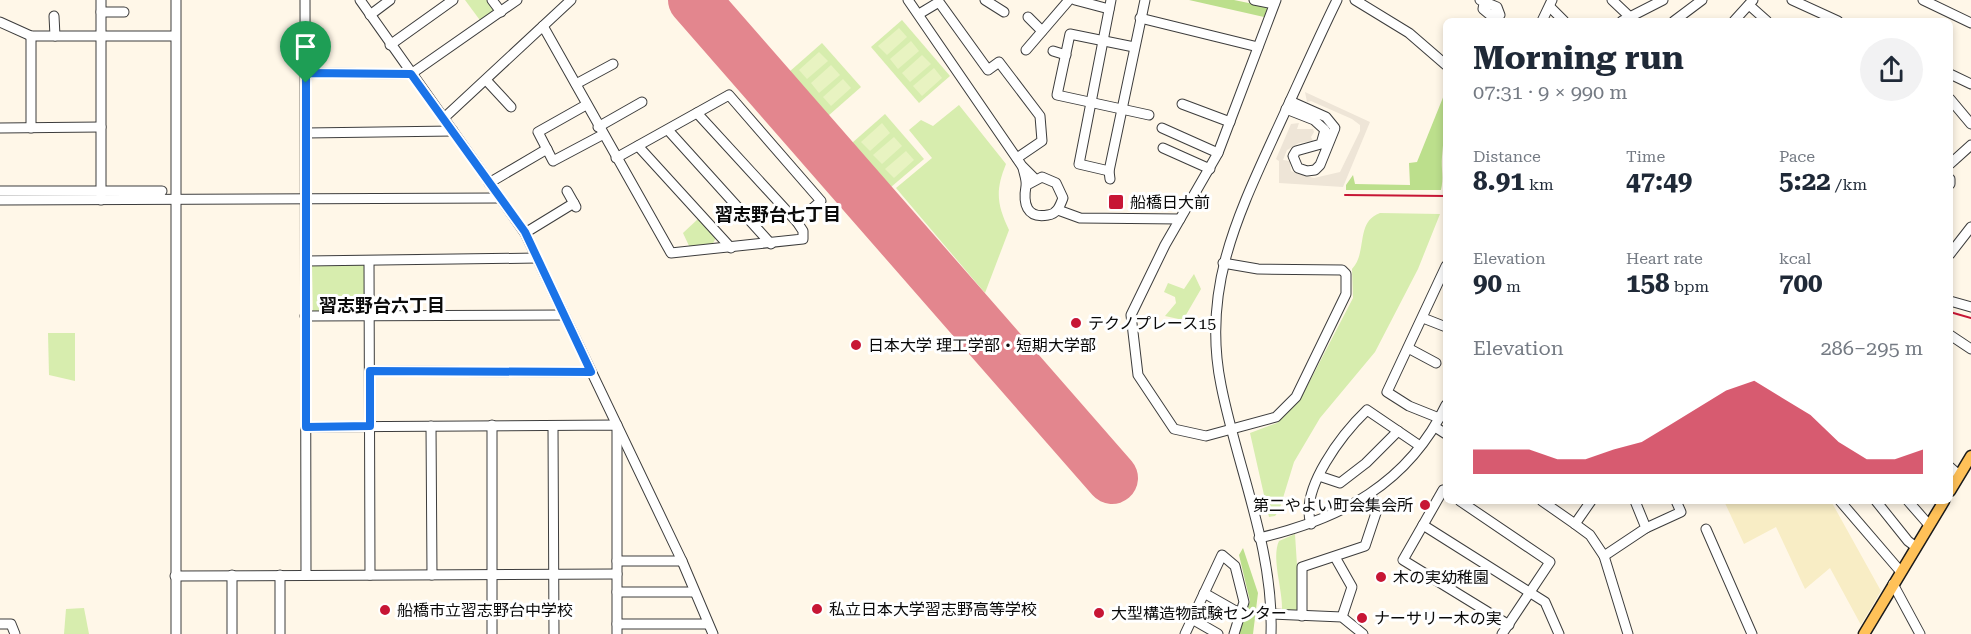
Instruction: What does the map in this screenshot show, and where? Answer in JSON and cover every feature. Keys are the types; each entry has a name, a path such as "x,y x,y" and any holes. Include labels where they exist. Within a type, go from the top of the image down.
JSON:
{"main road":[{"path":"1953,486 1971,456"},
{"path":"1864,634 1942,504"}],"street":[{"path":"101,0 101,194"},
{"path":"176,0 176,634"},
{"path":"305,0 306,575"},
{"path":"360,0 525,232 682,561 713,634"},
{"path":"370,15 390,0"},
{"path":"390,45 453,0"},
{"path":"492,0 501,12"},
{"path":"306,73 411,74 517,0"},
{"path":"444,118 571,0"},
{"path":"908,0 1020,162 1031,182"},
{"path":"1026,50 1070,0"},
{"path":"1074,0 1110,4 1079,164 1109,175 1120,109 1145,0"},
{"path":"1222,263 1258,269 1342,270 1346,274 1346,294 1296,397 1276,417 1232,431 1206,436 1174,429 1138,375 1131,315 1165,245 1218,153 1275,2 1254,0"},
{"path":"1271,634 1269,585 1220,384 1215,317 1222,263 1240,212 1337,0"},
{"path":"1355,0 1408,33 1443,62"},
{"path":"1612,0 1625,18"},
{"path":"1628,18 1663,0"},
{"path":"1678,18 1702,0"},
{"path":"1792,0 1831,18"},
{"path":"1923,0 1971,23"},
{"path":"919,14 939,2 988,70 999,62 1040,117 1042,141 1020,162"},
{"path":"992,2 1004,12"},
{"path":"1737,18 1751,2 1764,18"},
{"path":"1544,18 1551,3 1562,18"},
{"path":"100,12 124,12"},
{"path":"54,16 55,36"},
{"path":"1028,17 1042,31"},
{"path":"1140,18 1258,47"},
{"path":"0,22 31,36 175,36"},
{"path":"543,26 600,131 671,253 803,239 803,231 797,222 697,113"},
{"path":"1134,46 1070,34 1057,95 1149,115"},
{"path":"31,36 31,128"},
{"path":"1053,51 1066,55"},
{"path":"576,84 613,64"},
{"path":"1953,76 1971,84"},
{"path":"486,80 511,107"},
{"path":"616,158 729,95 821,201 797,222"},
{"path":"586,105 538,132 553,161 642,102"},
{"path":"1953,103 1971,124"},
{"path":"1182,104 1230,122"},
{"path":"1288,105 1326,117 1335,128 1320,165 1315,170 1306,171 1298,168 1293,156 1296,151 1321,144 1325,130 1314,120 1288,105"},
{"path":"0,128 101,127"},
{"path":"1162,128 1218,153"},
{"path":"668,130 771,244"},
{"path":"306,133 453,131"},
{"path":"638,146 731,248"},
{"path":"1953,161 1971,146"},
{"path":"1163,148 1210,169"},
{"path":"489,183 547,149"},
{"path":"1049,179 1060,188 1063,198 1058,210 1045,216 1036,216 1028,210 1023,196 1031,182 1049,179"},
{"path":"0,191 101,194 175,200 499,198"},
{"path":"0,201 162,191"},
{"path":"525,232 576,206 567,191"},
{"path":"1058,210 1080,218 1180,219"},
{"path":"1953,250 1971,227"},
{"path":"306,261 537,258"},
{"path":"369,261 370,575"},
{"path":"1443,285 1423,318 1387,392 1437,423 1443,430"},
{"path":"1953,303 1971,308"},
{"path":"305,316 564,315"},
{"path":"1423,318 1443,326"},
{"path":"1953,337 1971,349"},
{"path":"1408,348 1436,363"},
{"path":"370,371 591,372"},
{"path":"1311,524 1308,514 1319,476 1346,431 1367,410 1420,446"},
{"path":"1259,538 1311,524 1371,495 1396,473 1420,446 1443,411"},
{"path":"492,425 492,634"},
{"path":"306,427 617,425"},
{"path":"617,425 617,634"},
{"path":"431,426 432,575"},
{"path":"553,426 554,634"},
{"path":"1319,476 1340,483 1366,463 1398,431"},
{"path":"1953,470 1959,475"},
{"path":"1443,490 1403,561 1509,625"},
{"path":"1302,616 1302,567 1365,546 1377,510 1371,495"},
{"path":"1464,504 1550,562 1502,634"},
{"path":"1546,504 1590,535 1604,556 1628,634"},
{"path":"1575,524 1589,504"},
{"path":"1636,504 1646,528"},
{"path":"1604,556 1646,528 1681,512 1677,504"},
{"path":"1843,504 1901,572"},
{"path":"1878,504 1908,541 1916,547"},
{"path":"1911,504 1929,525"},
{"path":"1423,525 1545,602 1559,634"},
{"path":"1706,529 1752,634"},
{"path":"1185,634 1222,555 1227,556 1235,566 1244,602 1234,634"},
{"path":"1335,557 1352,587 1342,617"},
{"path":"617,561 682,561"},
{"path":"175,576 617,574"},
{"path":"232,575 232,634"},
{"path":"280,575 280,634"},
{"path":"1893,584 1920,634"},
{"path":"617,592 694,592"},
{"path":"1204,594 1241,614"},
{"path":"1271,614 1342,617 1363,634"},
{"path":"1192,620 1218,634"},
{"path":"0,624 10,624 15,634"},
{"path":"617,624 708,624"}],"shaded area":[{"path":"1305,92 1370,122 1343,187 1279,183 1279,161 1276,159 1291,124 1299,123 1297,129 1313,129 1311,137 1313,141 1299,143 1287,150 1283,160 1290,161 1291,171 1314,178 1340,172 1360,131 1360,125 1352,119 1311,101 1307,102"},
{"path":"1725,504 1833,504 1881,591 1861,625 1830,568 1805,589 1776,527 1744,544"}],"green space":[{"path":"465,0 490,0 498,12 482,23"},
{"path":"1189,0 1234,0 1268,7 1264,17"},
{"path":"902,20 950,76 919,103 871,47"},
{"path":"899,28 907,37 887,55 878,46"},
{"path":"911,41 919,51 898,69 890,59"},
{"path":"822,43 861,87 828,116 789,72"},
{"path":"819,52 828,61 807,79 799,70"},
{"path":"922,55 931,64 910,82 902,73"},
{"path":"831,65 840,75 819,93 811,83"},
{"path":"934,68 942,78 922,96 913,86"},
{"path":"843,79 851,88 831,106 823,97"},
{"path":"1443,97 1441,190 1346,190 1346,185 1353,175 1355,184 1410,185 1409,163 1417,162"},
{"path":"959,105 1006,164 1000,182 999,197 1009,230 985,293 896,188 932,158 909,130 921,120 933,126"},
{"path":"885,114 924,159 891,187 852,143"},
{"path":"882,123 890,133 870,151 861,142"},
{"path":"894,137 902,146 882,164 873,155"},
{"path":"906,151 914,160 894,178 885,169"},
{"path":"1380,213 1440,214 1418,269 1375,352 1320,418 1294,462 1279,511 1275,516 1269,517 1250,433 1277,423 1300,400 1353,298 1352,269 1360,254 1364,230 1372,217"},
{"path":"699,218 717,236 712,245 690,248 683,233"},
{"path":"364,264 366,267 366,311 313,314 312,265"},
{"path":"1194,274 1201,289 1183,320 1165,316 1176,303 1175,297 1164,292 1168,283 1184,289"},
{"path":"48,333 75,333 75,381 49,375"},
{"path":"1295,534 1300,612 1282,610 1276,556 1279,541"},
{"path":"1243,548 1258,593 1253,634 1239,634 1250,601 1239,555"},
{"path":"84,608 89,634 64,634 66,609"}],"runway":[{"path":"694,0 1112,478"}],"railway":[{"path":"1345,195 1443,196"},
{"path":"1953,313 1971,318"}],"place":[{"name":"船橋日大前","path":"1116,202"},
{"name":"テクノプレース15","path":"1076,323"},
{"name":"日本大学 理工学部・短期大学部","path":"856,345"},
{"name":"第二やよい町会集会所","path":"1425,505"},
{"name":"木の実幼稚園","path":"1381,577"},
{"name":"私立日本大学習志野高等学校","path":"817,609"},
{"name":"船橋市立習志野台中学校","path":"385,610"},
{"name":"大型構造物試験センター","path":"1099,613"},
{"name":"ナーサリー木の実","path":"1362,618"}],"district":[{"name":"習志野台七丁目","path":"778,215"},
{"name":"習志野台六丁目","path":"382,306"}],"route":[{"path":"306,73 411,74 525,232 591,372 370,371 370,426 306,427 306,83 306,73"}]}
